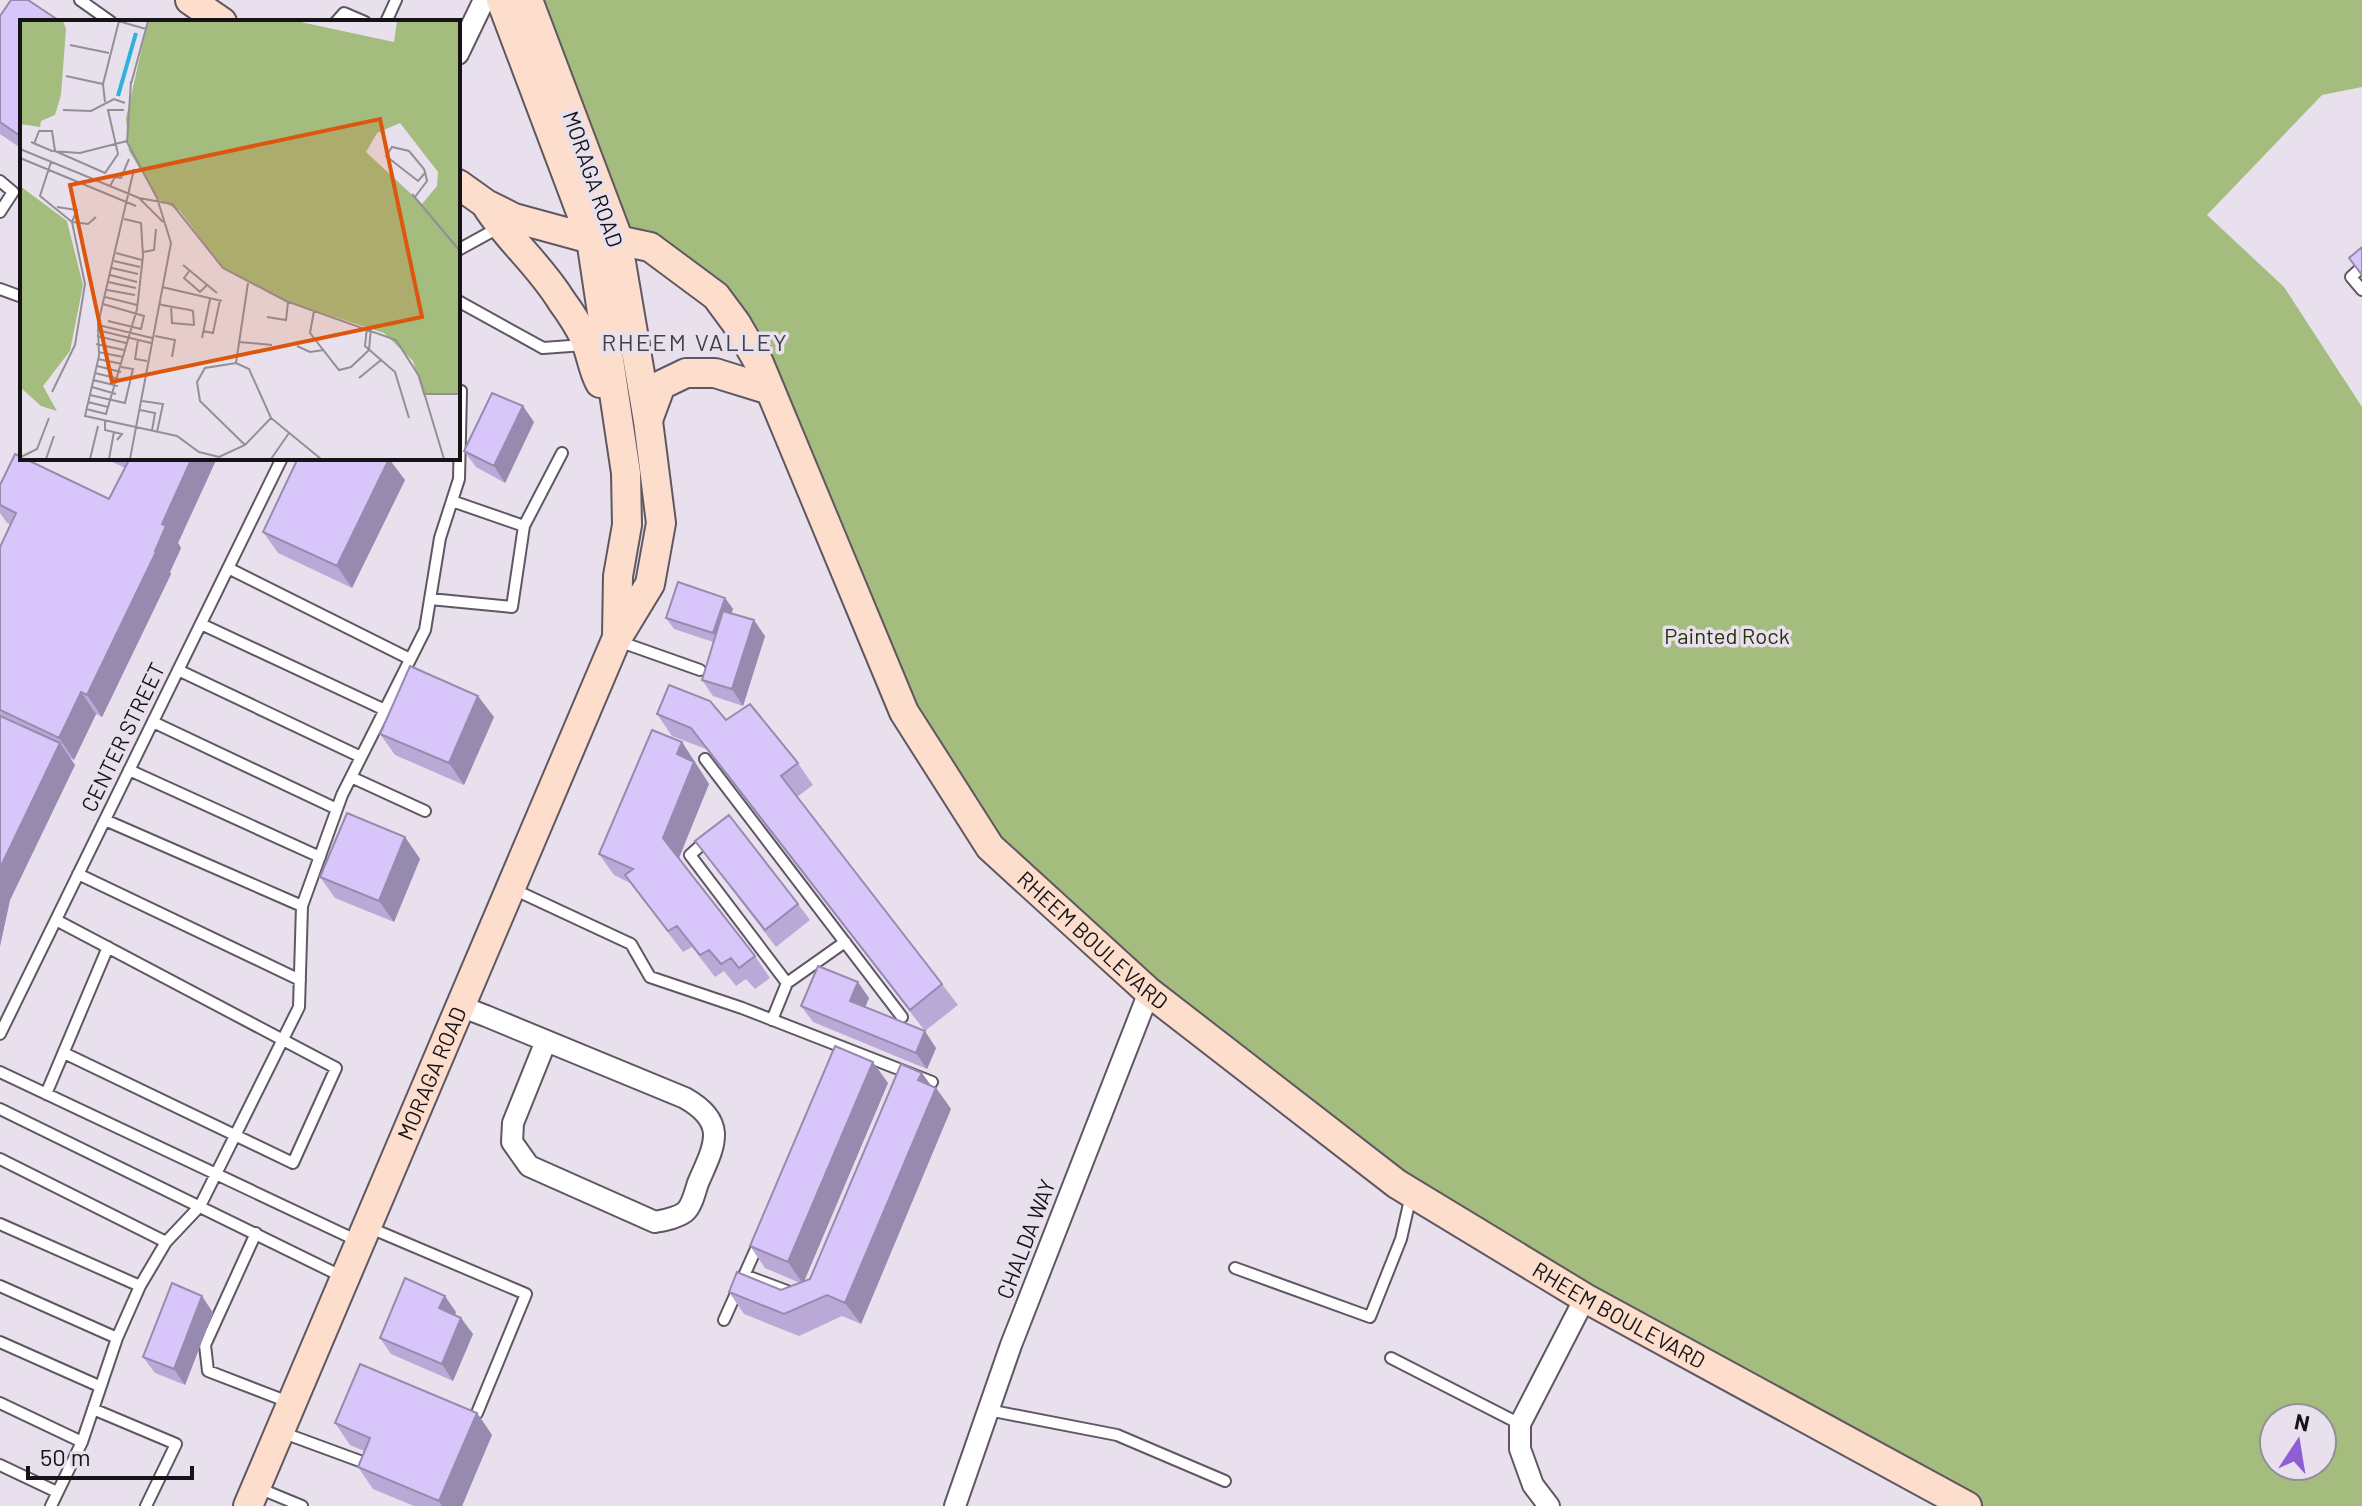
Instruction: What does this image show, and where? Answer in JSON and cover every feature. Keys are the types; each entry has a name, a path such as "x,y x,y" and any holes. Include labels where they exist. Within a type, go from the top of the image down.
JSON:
{"main road":[{"path":"190,0 219,20"},
{"name":"MORAGA ROAD","path":"501,0 604,240 617,417 626,473 627,525 618,576 616,640"},
{"name":"MORAGA ROAD","path":"252,1496 616,640 650,584 661,523 648,421 604,240 528,0"},
{"name":"RHEEM BOULEVARD","path":"460,186 493,215 650,247 716,296 759,363 904,712 990,847 1149,992 1411,1193 1585,1298 1952,1503"},
{"path":"493,215 543,274 568,310 586,344 593,371 617,417"},
{"path":"648,421 661,385 686,373 715,373 770,390"}],"street":[{"path":"460,50 484,0"},
{"name":"CHALDA WAY","path":"955,1506 1011,1345 1149,992"},
{"path":"460,1006 546,1041 685,1098 704,1108 716,1142 687,1211 655,1222 529,1166 512,1142 513,1123 546,1041"},
{"path":"1549,1506 1533,1485 1524,1461 1520,1449 1520,1424 1585,1298"}],"lane":[{"path":"80,0 108,20"},
{"path":"387,20 396,0"},
{"path":"338,20 344,13 360,20"},
{"path":"0,181 13,192 0,212"},
{"path":"460,248 493,215"},
{"path":"2362,267 2351,277 2362,290"},
{"path":"0,289 20,296"},
{"path":"460,302 543,348 586,344"},
{"path":"430,599 512,607 524,526 562,453"},
{"name":"CENTER STREET","path":"0,1034 281,460"},
{"path":"51,1506 82,1442 99,1386 140,1286 166,1242 200,1206 299,1007 302,906 351,777 425,630 440,538 459,479 459,460"},
{"path":"452,501 524,526"},
{"path":"228,568 410,659"},
{"path":"201,624 385,710"},
{"path":"616,640 700,670"},
{"path":"178,670 361,757"},
{"path":"153,722 337,809"},
{"path":"705,759 902,1017"},
{"path":"129,770 320,857"},
{"path":"351,777 425,811"},
{"path":"732,818 743,809"},
{"path":"105,820 302,906"},
{"path":"722,827 690,855 787,983"},
{"path":"78,874 300,980"},
{"path":"511,888 631,944 650,977 932,1082"},
{"path":"56,920 336,1068 293,1163 64,1053"},
{"path":"772,1020 787,983 845,942"},
{"path":"46,1094 108,947"},
{"path":"839,1062 846,1048"},
{"path":"0,1072 217,1174 363,1234 526,1294 477,1413"},
{"path":"906,1088 913,1074"},
{"path":"0,1109 345,1277"},
{"path":"0,1159 166,1242"},
{"path":"1235,1268 1370,1317 1401,1239 1411,1193"},
{"path":"0,1224 140,1286"},
{"path":"724,1320 763,1232"},
{"path":"256,1233 205,1345 208,1371 292,1403"},
{"path":"744,1275 812,1300"},
{"path":"0,1286 117,1338"},
{"path":"0,1342 99,1386"},
{"path":"1391,1358 1520,1424"},
{"path":"0,1403 82,1442"},
{"path":"93,1409 176,1444 146,1506"},
{"path":"988,1410 1117,1435 1225,1481"},
{"path":"279,1431 368,1464"},
{"path":"0,1465 57,1492"},
{"path":"252,1496 302,1506"}],"green space":[{"name":"Painted Rock","path":"528,0 2362,0 2362,87 2322,95 2207,215 2284,287 2362,407 2362,1506 1967,1506 1411,1193 990,847 904,712 736,323 617,240"}],"building":[{"path":"11,0 28,0 58,20 20,20 20,136 0,122 0,16"},
{"path":"2362,247 2362,275 2349,258"},
{"path":"492,393 523,406 494,466 464,451"},
{"path":"15,454 20,460 28,460 109,499 129,460 191,460 162,524 166,526 156,552 87,695 81,692 59,738 0,710 0,547 16,513 0,505 0,485"},
{"path":"297,460 389,460 337,566 263,532"},
{"path":"678,582 725,598 713,633 666,618"},
{"path":"723,611 754,620 732,689 702,680"},
{"path":"410,666 478,696 449,763 380,734"},
{"path":"669,685 710,701 726,720 750,704 798,763 781,776 942,984 910,1010 691,728 657,714"},
{"path":"0,716 60,743 0,868"},
{"path":"652,730 682,742 677,754 694,762 663,838 755,956 739,968 731,958 721,964 709,950 700,955 677,926 668,931 625,875 633,869 599,854"},
{"path":"347,813 405,837 379,901 320,877"},
{"path":"729,815 798,904 765,930 695,841"},
{"path":"818,966 858,982 850,1001 925,1031 916,1053 801,1006"},
{"path":"835,1046 873,1062 788,1262 750,1246"},
{"path":"901,1064 922,1073 918,1080 936,1088 845,1303 827,1295 784,1314 729,1292 737,1272 781,1290 810,1279"},
{"path":"405,1278 445,1296 439,1308 461,1318 442,1364 380,1338"},
{"path":"172,1283 202,1296 174,1369 143,1357"},
{"path":"360,1364 477,1413 439,1501 358,1467 370,1438 335,1423"}],"district":[{"name":"RHEEM VALLEY","path":"695,343"}]}
